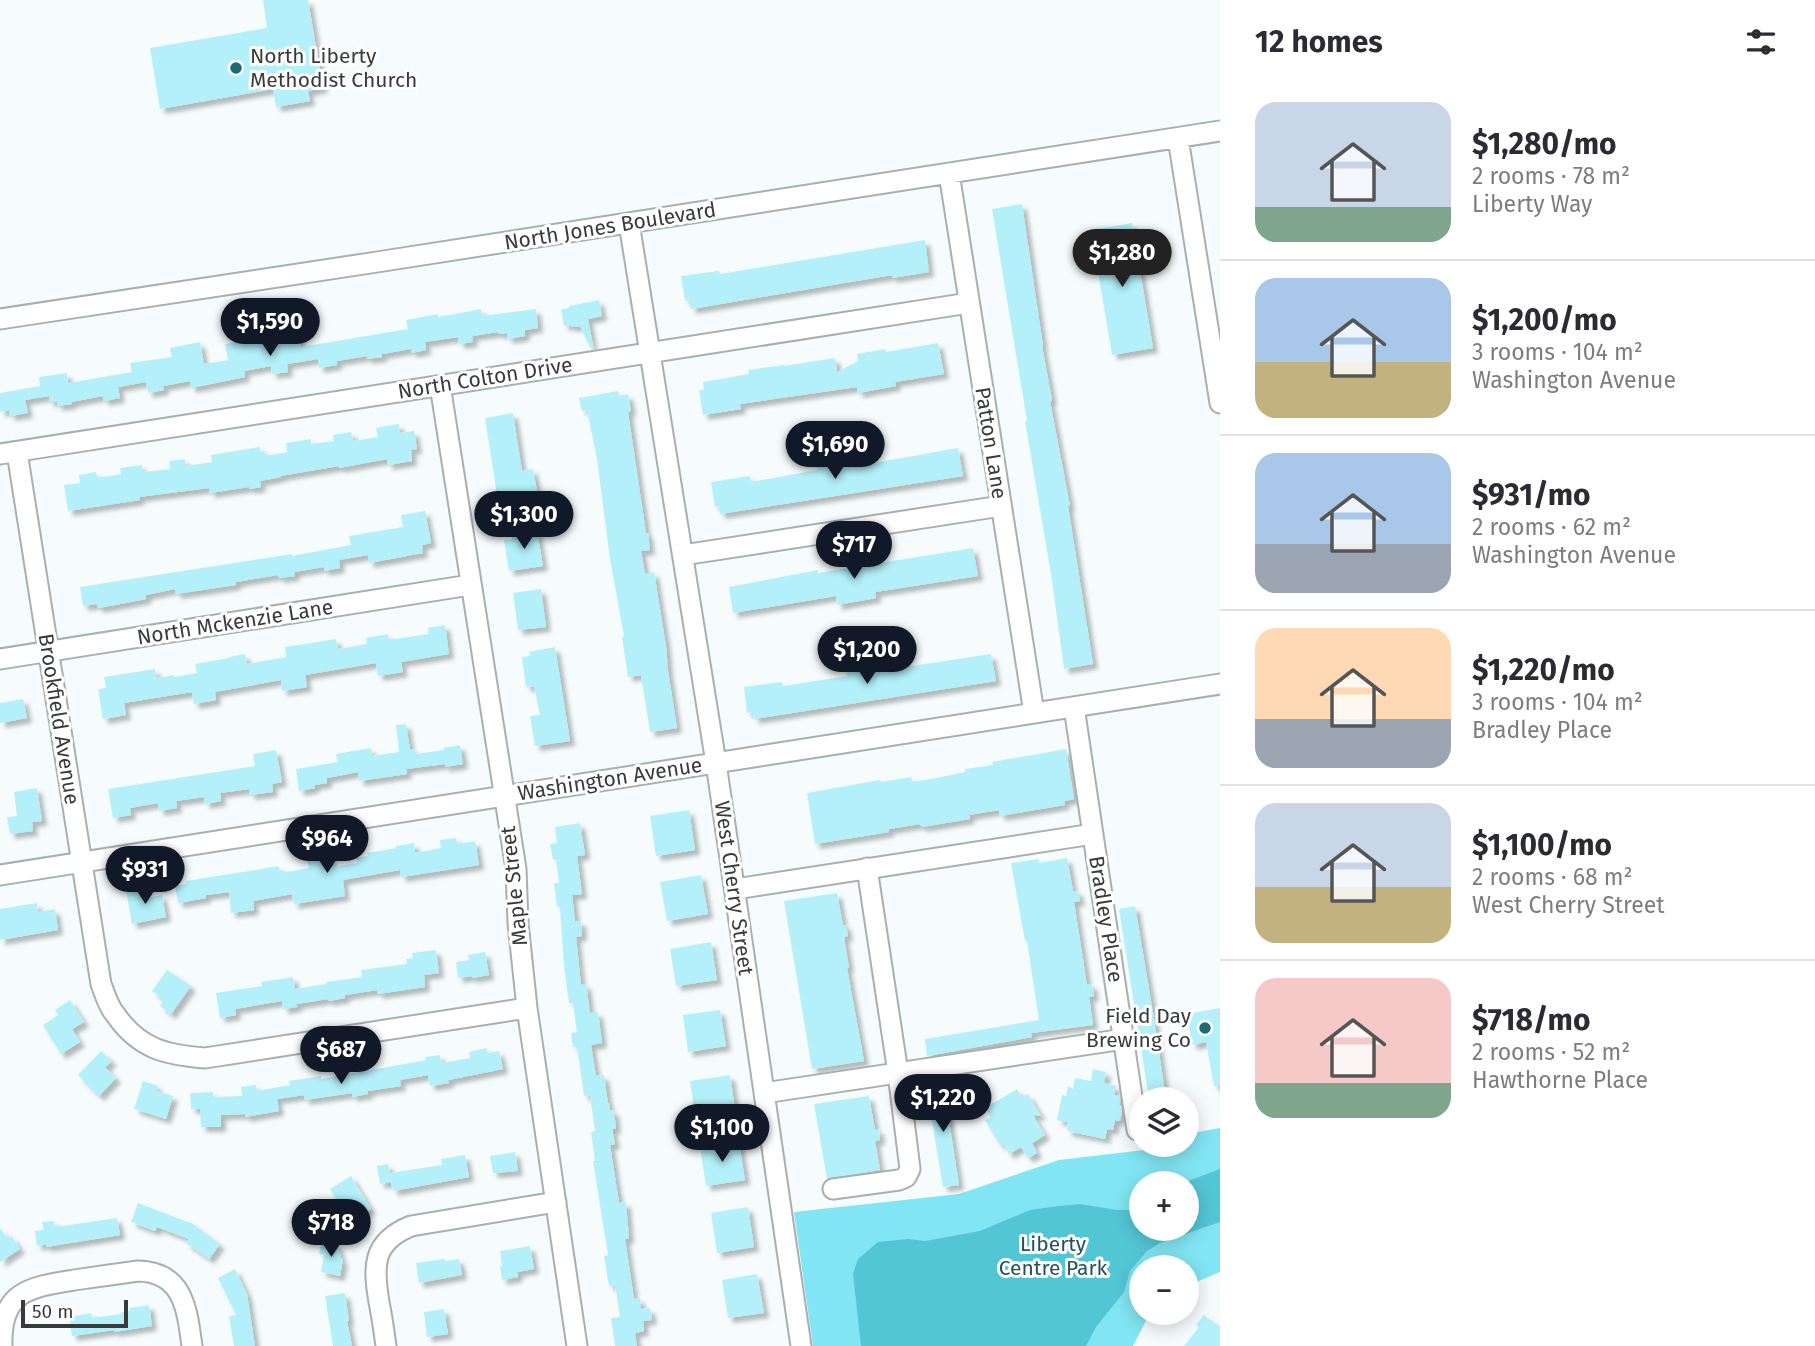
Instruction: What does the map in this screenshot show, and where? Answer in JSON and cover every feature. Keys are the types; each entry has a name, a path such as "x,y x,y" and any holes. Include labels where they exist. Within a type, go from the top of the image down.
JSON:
{"street":[{"name":"North Jones Boulevard","path":"0,319 1220,131"},
{"path":"1178,138 1220,403"},
{"name":"Patton Lane","path":"949,173 1034,713"},
{"name":"West Cherry Street","path":"629,223 716,763 801,1346"},
{"name":"North Colton Drive","path":"9,453 969,303"},
{"name":"Maple Street","path":"440,385 516,869 518,923 527,1008 577,1346"},
{"name":"Brookfield Avenue","path":"9,453 48,651 101,984 113,1013 130,1032 153,1049 176,1056 205,1058 527,1008"},
{"path":"683,555 1001,506"},
{"name":"North Mckenzie Lane","path":"0,659 470,585"},
{"name":"Washington Avenue","path":"0,875 1220,684"},
{"name":"Bradley Place","path":"1074,707 1131,1087"},
{"path":"735,888 1093,834"},
{"path":"833,1189 899,1180 906,1177 911,1162 867,868"},
{"path":"764,1093 1124,1039"},
{"path":"386,1346 375,1263 387,1240 398,1231 411,1226 556,1202"},
{"path":"2,1346 2,1321 8,1306 24,1291 41,1285 138,1270 151,1271 178,1289 183,1298 192,1346"}],"green space":[{"path":"250,309 254,337 242,339 239,337 235,314 237,311"},
{"name":"Liberty Centre Park","path":"1220,1128 1220,1272 1199,1281 1199,1255 1129,1255 1129,1325 1144,1325 1133,1346 813,1346 794,1212 959,1194 1059,1160 1129,1152 1129,1157 1199,1157 1199,1132"}],"shaded area":[{"path":"1220,1169 1220,1222 1199,1229 1199,1177"},
{"path":"1080,1204 1129,1210 1129,1241 1166,1241 1144,1255 1129,1255 1129,1274 1124,1292 1096,1327 1086,1346 861,1346 853,1274 858,1259 878,1242 908,1239 925,1241 980,1231 1030,1210"}],"building":[{"name":"North Liberty Methodist Church","path":"263,0 308,0 323,88 308,91 310,101 276,107 273,89 160,109 150,48 267,28"},
{"path":"1022,204 1052,400 1050,401 1070,506 1093,664 1064,669 992,209"},
{"path":"1132,223 1153,348 1112,355 1091,230"},
{"path":"925,240 929,272 892,278 892,275 691,309 690,300 685,301 681,276 719,271 720,274"},
{"path":"599,300 602,316 588,319 593,346 590,347 580,326 564,326 561,309"},
{"path":"481,309 482,316 536,309 538,328 525,330 525,336 508,339 507,333 498,332 472,336 473,342 459,344 458,337 425,342 426,350 411,353 411,349 382,354 382,357 367,359 367,356 337,361 337,365 319,368 318,359 287,364 288,372 272,374 271,366 244,371 245,377 191,388 190,381 163,386 164,390 148,393 146,382 118,387 120,398 104,401 103,396 57,406 57,401 49,402 49,396 25,400 28,413 10,416 9,410 0,412 0,393 40,386 39,377 67,373 68,383 132,372 130,363 172,357 170,348 200,342 204,364 228,360 225,344 266,338 265,334 277,332 279,340 299,337 301,347 408,329 406,320"},
{"path":"938,343 944,374 895,382 896,386 858,393 857,387 740,404 741,409 703,415 699,390 704,390 703,382 749,374 748,370 835,358 837,372 858,361 857,354"},
{"path":"618,391 619,396 628,394 631,411 628,412 650,550 641,551 645,574 654,572 677,728 650,732 641,675 628,677 597,459 587,410 582,411 579,398"},
{"path":"513,413 522,471 533,469 540,508 500,514 485,418"},
{"path":"399,424 400,433 414,431 417,449 411,450 412,461 388,465 387,459 280,476 260,481 261,487 250,489 210,493 209,488 139,497 140,500 68,511 64,485 80,483 79,475 96,472 97,478 121,474 120,468 142,465 143,472 170,469 169,461 185,459 186,466 212,462 211,455 260,447 260,452 264,451 265,456 287,452 286,443 311,439 311,444 334,441 333,435 351,432 353,441 378,437 376,428"},
{"path":"958,448 963,476 720,514 719,506 715,507 711,482 750,476 751,482 817,470 816,464 854,458 856,466"},
{"path":"425,511 431,543 422,545 423,553 369,563 368,555 339,560 340,568 324,571 324,567 294,572 295,576 279,578 278,575 236,582 236,585 176,594 175,589 146,595 146,599 98,608 97,604 83,606 80,587 351,545 349,536 403,527 401,515"},
{"path":"537,531 543,566 509,571 504,540 512,539 512,535"},
{"path":"973,548 978,576 875,592 876,598 837,605 836,596 733,613 729,587 818,570 818,573"},
{"path":"541,589 546,627 518,630 513,593"},
{"path":"445,625 449,654 401,662 403,672 378,676 376,663 305,675 307,687 282,691 281,680 215,692 216,700 194,704 192,692 124,703 126,715 103,719 98,689 106,688 104,677 155,669 157,678 174,677 197,673 195,664 229,657 245,654 247,664 286,657 285,647 336,639 338,649 367,644 366,638 388,634 389,640 429,634 428,628"},
{"path":"555,647 570,741 535,746 530,716 540,715 534,686 526,687 522,657 530,656 529,652"},
{"path":"991,654 996,681 754,719 753,712 747,713 744,687 782,682 783,686 847,676 846,672 884,666 885,670"},
{"path":"23,699 27,718 0,723 0,703"},
{"path":"406,724 410,750 415,749 416,754 460,745 463,764 406,769 407,774 359,781 358,772 327,778 327,783 299,791 296,769 338,762 336,754 371,748 372,756 399,752 396,725"},
{"path":"1066,749 1074,799 1064,801 1065,805 1000,816 999,810 969,815 970,819 889,829 889,832 815,844 807,793 880,780 911,777 912,782 936,778 965,772 965,769 993,765 992,762"},
{"path":"276,750 282,782 272,784 273,792 250,795 249,789 220,793 221,801 205,804 204,797 176,801 177,808 159,811 158,803 130,808 131,815 113,818 108,789 255,766 253,754"},
{"path":"37,788 42,821 32,822 33,831 10,834 7,817 17,816 14,792"},
{"path":"689,810 695,850 656,856 650,816"},
{"path":"580,823 585,855 577,856 582,894 572,895 575,921 581,921 582,936 576,937 581,985 586,984 590,1013 598,1012 602,1043 591,1045 596,1076 604,1075 610,1111 614,1110 616,1129 612,1129 615,1144 610,1145 619,1203 626,1202 629,1239 625,1239 634,1299 640,1298 641,1309 650,1308 652,1320 643,1321 644,1331 635,1333 637,1346 615,1346 611,1318 620,1317 615,1285 609,1286 604,1256 608,1255 593,1161 591,1132 595,1131 590,1095 584,1096 577,1047 573,1047 571,1033 577,1032 573,1003 569,1003 560,907 557,907 554,883 559,883 556,859 553,860 550,844 557,843 555,827"},
{"path":"456,838 457,844 475,841 479,865 401,877 400,870 343,880 345,896 294,904 292,894 253,901 254,910 231,913 229,892 178,903 175,886 186,884 186,881 279,866 280,873 309,868 307,861 330,857 332,867 357,863 356,858 368,856 367,853 396,846 414,843 415,853 441,848 440,840"},
{"path":"1067,858 1073,891 1078,891 1080,901 1074,902 1087,985 1092,984 1094,996 1089,997 1093,1025 1031,1033 1032,1037 927,1056 925,1039 1039,1020 1011,863 1039,859 1039,863"},
{"path":"701,875 708,914 667,921 660,882"},
{"path":"143,887 145,898 162,895 166,917 132,924 126,890"},
{"path":"837,893 843,925 846,925 848,936 844,937 847,968 864,1061 812,1069 784,901"},
{"path":"37,903 38,912 55,909 58,930 0,940 0,909"},
{"path":"1135,906 1164,1087 1147,1087 1119,909"},
{"path":"711,942 717,980 676,986 670,949"},
{"path":"436,950 439,973 424,975 425,987 378,994 377,990 345,995 345,998 329,1001 297,1004 297,1007 283,1009 282,1001 235,1009 236,1015 220,1018 216,993 262,986 261,982 293,977 295,989 362,977 361,970 407,964 406,959 413,958 412,953"},
{"path":"485,952 489,975 458,978 456,962 469,960 468,955"},
{"path":"167,970 191,986 171,1014 160,1006 164,1000 152,991"},
{"path":"70,1000 84,1022 72,1029 80,1042 61,1054 43,1025 58,1015 55,1010"},
{"name":"Field Day Brewing Co","path":"1220,1008 1220,1086 1214,1086 1206,1042 1192,1045 1187,1014"},
{"path":"720,1010 726,1046 688,1052 683,1015"},
{"path":"486,1048 488,1053 499,1051 503,1069 430,1086 428,1075 400,1080 401,1086 368,1091 368,1094 352,1097 352,1093 305,1100 304,1095 277,1099 279,1111 245,1117 245,1114 221,1115 221,1127 201,1127 200,1109 191,1109 190,1093 213,1092 213,1097 242,1096 241,1087 256,1085 257,1091 290,1085 289,1081 321,1076 321,1079 426,1060 425,1057 440,1055 441,1063 470,1058 469,1052"},
{"path":"101,1051 112,1061 105,1067 116,1078 99,1096 78,1075"},
{"path":"1093,1069 1106,1072 1104,1083 1116,1086 1114,1095 1120,1096 1120,1121 1115,1120 1113,1130 1107,1129 1105,1139 1067,1131 1068,1122 1057,1120 1062,1095 1066,1096 1068,1086 1073,1089 1075,1078 1091,1081"},
{"path":"730,1075 736,1115 696,1121 690,1081"},
{"path":"143,1081 158,1086 156,1091 173,1096 166,1119 134,1109"},
{"path":"943,1082 959,1185 943,1187 926,1085"},
{"path":"1017,1089 1022,1098 1028,1094 1041,1116 1033,1115 1045,1135 1032,1143 1037,1153 1028,1158 1021,1147 1009,1154 1003,1143 1000,1145 985,1120 991,1117 985,1108"},
{"path":"869,1096 875,1130 879,1129 880,1140 875,1141 880,1170 827,1179 814,1104"},
{"path":"739,1142 745,1180 706,1186 700,1147"},
{"path":"515,1152 518,1171 493,1173 490,1156"},
{"path":"465,1155 469,1177 393,1191 391,1182 380,1184 377,1166 388,1164 390,1173 442,1165 441,1159"},
{"path":"351,1176 371,1209 357,1217 353,1210 345,1214 330,1189"},
{"path":"138,1203 190,1222 220,1244 209,1259 186,1243 189,1239 157,1227 155,1231 131,1222"},
{"path":"748,1207 754,1247 717,1253 711,1213"},
{"path":"117,1218 120,1235 46,1247 46,1244 37,1246 35,1231 44,1230 42,1222 54,1221 55,1227"},
{"path":"0,1228 8,1239 12,1236 20,1249 0,1262"},
{"path":"321,1242 339,1246 338,1252 341,1252 340,1258 343,1259 340,1276 321,1272 324,1255 319,1254"},
{"path":"530,1246 534,1269 517,1272 518,1277 502,1280 500,1251"},
{"path":"459,1259 462,1275 419,1283 416,1263"},
{"path":"235,1269 247,1294 255,1346 234,1346 229,1316 236,1315 218,1278"},
{"path":"757,1274 764,1313 728,1318 722,1280"},
{"path":"345,1293 352,1346 333,1346 325,1296"},
{"path":"149,1305 152,1326 72,1336 69,1317 91,1313 92,1318 121,1314 129,1311 129,1308"},
{"path":"444,1309 448,1334 427,1337 424,1312"},
{"path":"1204,1315 1220,1327 1220,1346 1184,1346 1199,1327 1196,1325 1199,1325"}],"place":[{"name":"North Liberty Methodist Church","path":"236,68"},
{"name":"Field Day Brewing Co","path":"1205,1028"}]}
